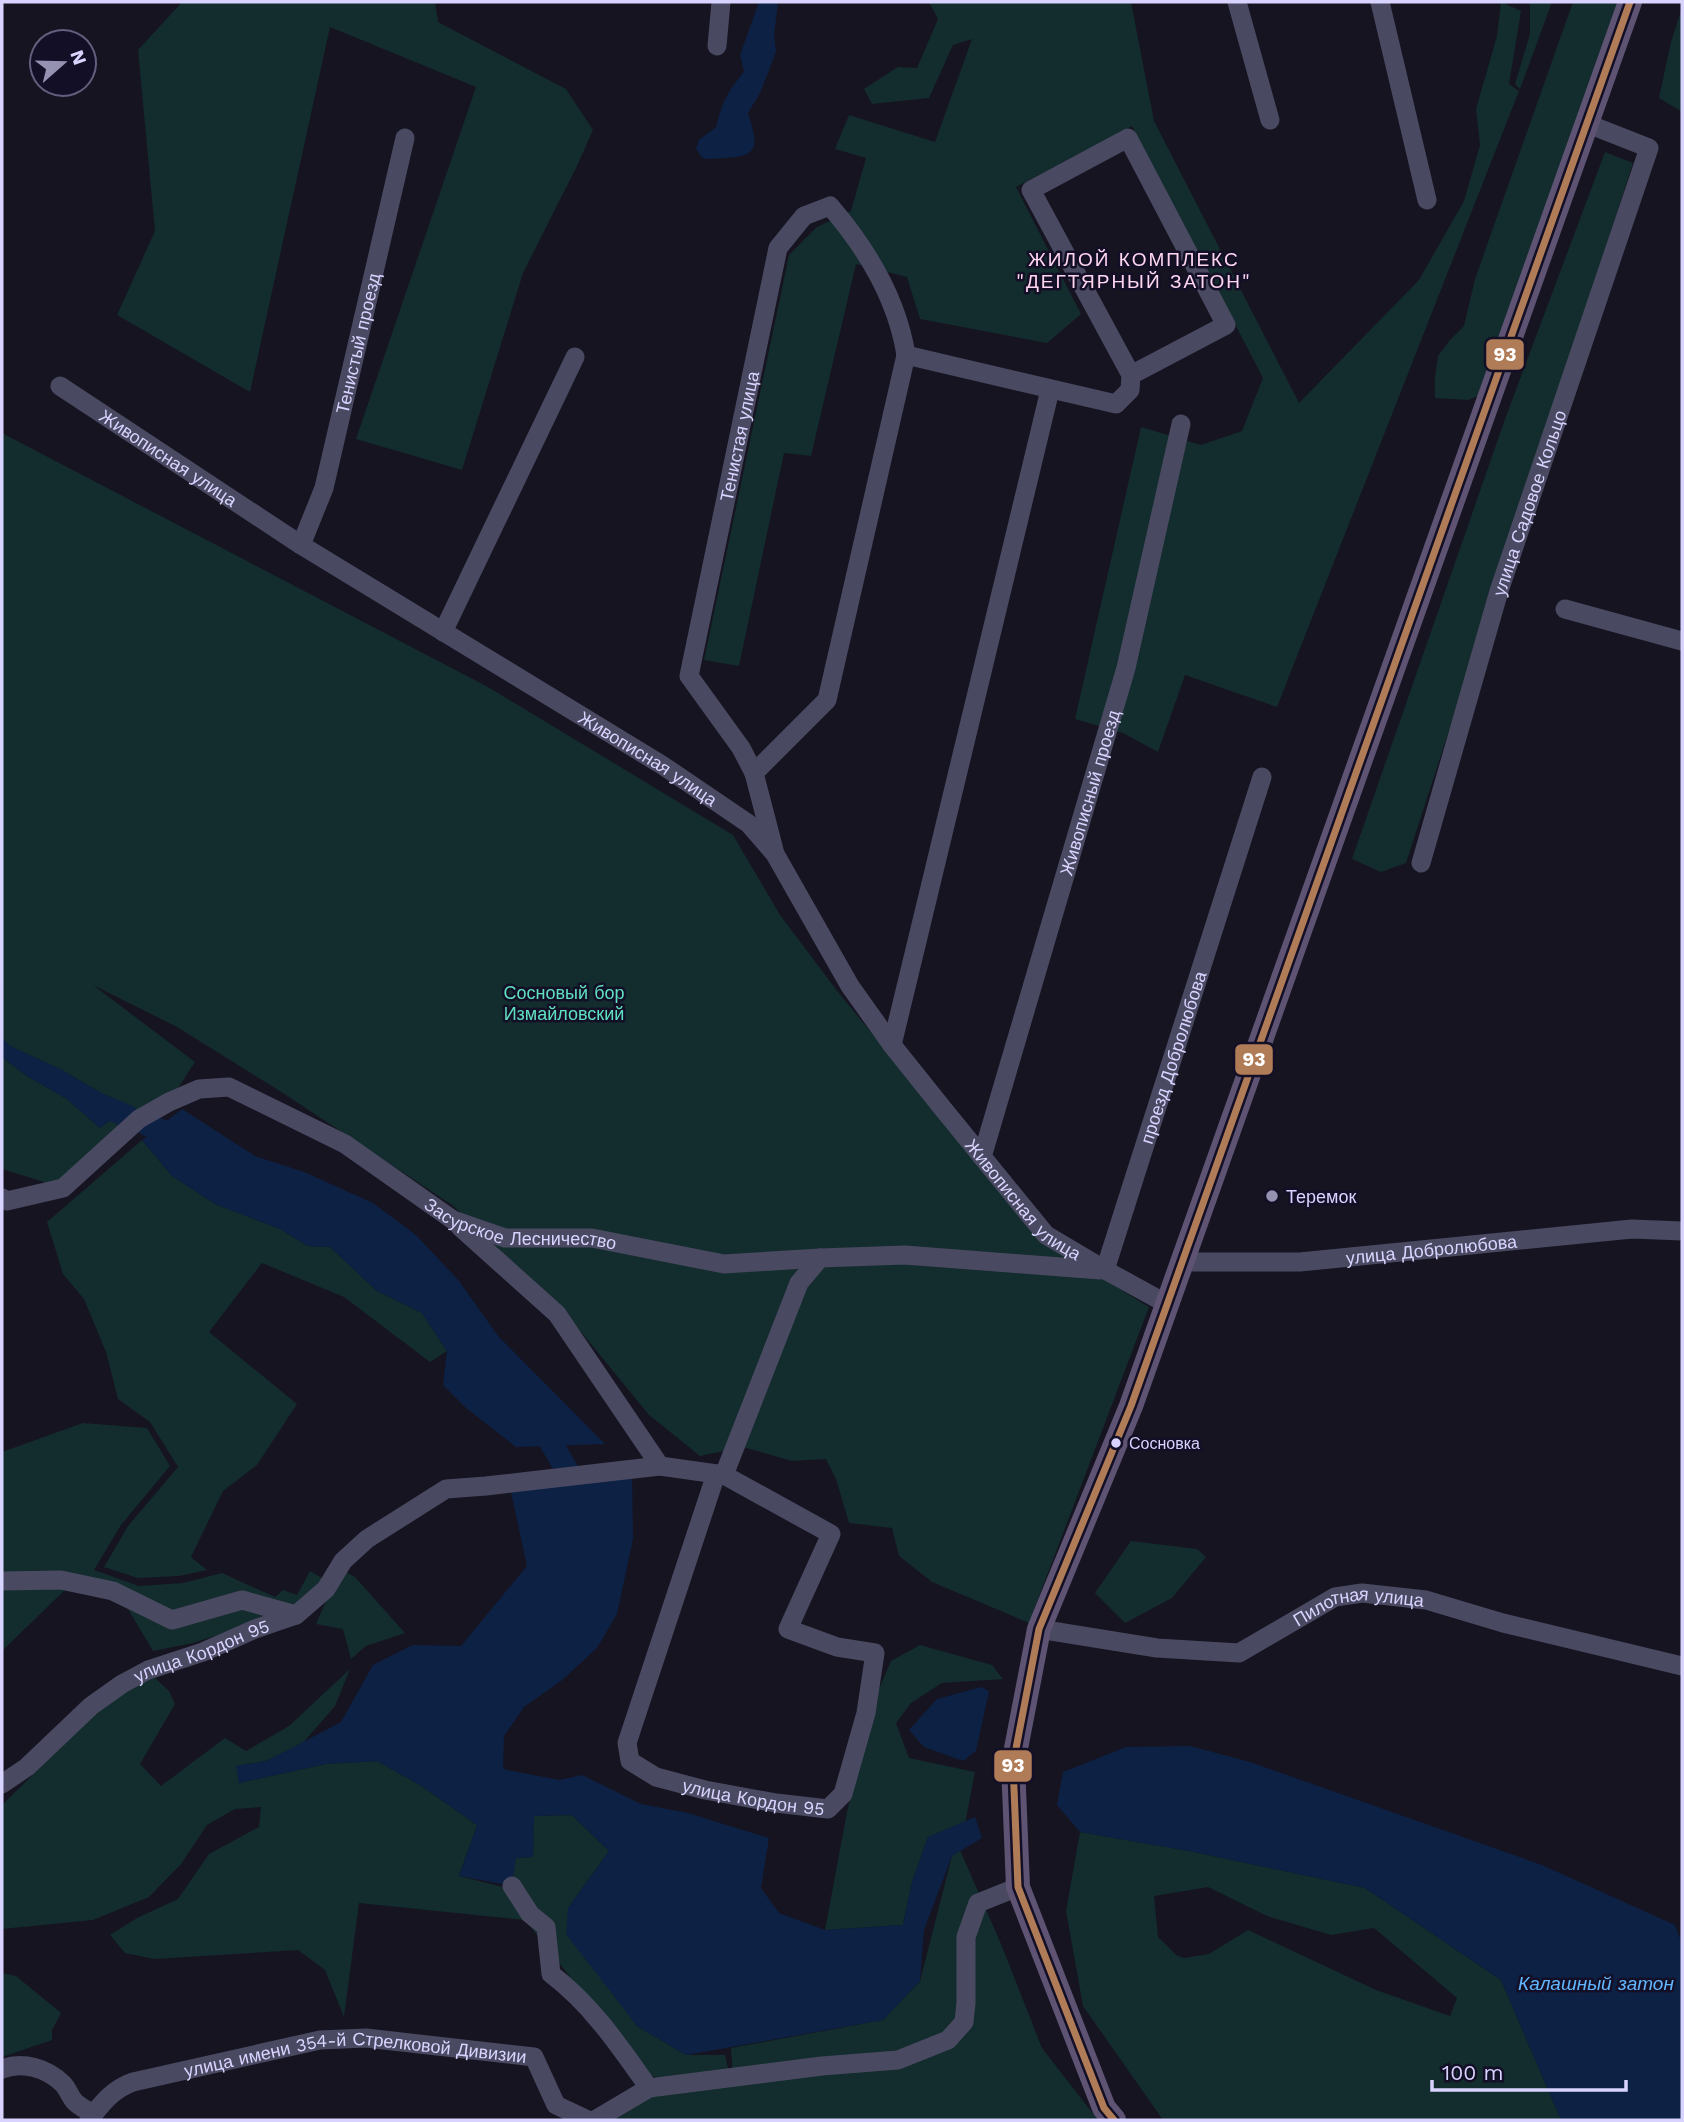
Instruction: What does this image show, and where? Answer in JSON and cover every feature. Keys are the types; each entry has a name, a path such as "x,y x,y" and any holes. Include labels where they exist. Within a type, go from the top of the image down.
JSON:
{"main road":[{"path":"1114,2120 1104,2108 1018,1887 1013,1764 1039,1629 1131,1406 1630,2"}],"street":[{"path":"717,46 721,2"},
{"path":"1237,2 1270,120"},
{"path":"1380,2 1427,201"},
{"name":"улица Садовое Кольцо","path":"1421,863 1499,591 1649,148 1588,124"},
{"name":"Тенистый проезд","path":"301,545 324,488 405,138"},
{"path":"754,773 827,701 906,355 1116,404 1130,390 1131,375 1031,190 1128,138 1226,324 1131,375"},
{"name":"Тенистая улица","path":"775,854 754,773 741,747 689,676 778,248 804,216 830,206 850,230 887,290 906,355"},
{"path":"443,632 575,357"},
{"name":"Живописная улица","path":"60,386 301,545 662,765 748,824 775,854 850,986 892,1045 1046,1236 1105,1270"},
{"path":"892,1045 1050,390"},
{"name":"Живописный проезд","path":"982,1157 1126,668 1181,424"},
{"path":"1565,609 1682,641"},
{"name":"проезд Добролюбова","path":"1105,1270 1262,777"},
{"name":"Засурское Лесничество","path":"2,1198 7,1201 63,1188 139,1119 169,1102 199,1090 229,1087 345,1144 453,1220 505,1238 592,1238 724,1264 905,1255 1105,1270"},
{"path":"453,1220 557,1314 660,1465"},
{"name":"улица Добролюбова","path":"1182,1262 1300,1262 1632,1229 1682,1231"},
{"name":"улица Кордон 95","path":"5,1782 27,1767 91,1706 148,1670 203,1653 255,1629 296,1615 326,1589 343,1561 367,1539 446,1489 660,1465 720,1475 831,1534 788,1629 837,1647 875,1654 866,1713 843,1794 828,1809 705,1790 656,1777 630,1761 627,1742 720,1475 799,1283 820,1258"},
{"path":"1105,1270 1167,1304"},
{"path":"2,1581 61,1580 113,1591 172,1620 242,1600 296,1615"},
{"name":"Пилотная улица","path":"1039,1629 1157,1648 1239,1653 1335,1597 1362,1593 1426,1600 1503,1623 1682,1666"},
{"path":"512,1886 530,1914 545,1927 551,1974 573,1991 606,2029 649,2088"},
{"path":"595,2120 649,2088 809,2067 898,2060 948,2040 964,2022 966,1937 978,1903 1018,1887"},
{"name":"улица имени 354-й Стрелковой Дивизии","path":"92,2117 104,2100 120,2087 133,2082 320,2040 366,2038 534,2057 556,2105 588,2120"},
{"path":"2,2069 29,2066 44,2070 61,2082 75,2102 92,2117"}],"green space":[{"path":"182,2 435,2 438,22 566,89 593,130 523,273 462,470 356,439 476,87 330,27 250,392 117,315 155,231 138,50"},
{"path":"929,2 1131,2 1154,121 1299,403 1419,280 1464,201 1480,145 1476,109 1497,36 1501,2 1521,11 1509,84 1519,91 1277,707 1185,675 1158,752 1123,733 1075,719 1141,427 1201,445 1242,431 1263,378 1132,126 1016,187 1081,314 1047,343 920,319 907,277 856,264 811,456 784,453 739,666 704,660 789,255 817,227 851,211 866,158 835,149 849,115 935,142 972,39 953,45 929,98 872,104 864,89 898,67 917,68 938,19"},
{"path":"1527,2 1552,2 1520,89 1515,84 1530,34 1530,5"},
{"path":"1573,2 1618,2 1478,396 1468,400 1435,398 1438,356 1464,326 1475,279"},
{"path":"1682,8 1682,112 1659,98 1671,42"},
{"path":"1605,152 1633,163 1406,863 1381,872 1352,859 1505,419"},
{"name":"Сосновый бор Измайловский","path":"2,433 488,687 733,835 780,915 838,992 1043,1242 1149,1307 1029,1623 932,1582 899,1556 892,1528 849,1523 836,1479 826,1459 792,1461 743,1447 700,1456 649,1415 564,1311 452,1205 283,1093 177,1027 93,985 195,1062 169,1102 63,1188 2,1169 2,1057 27,1076 67,1099 100,1128 126,1108 62,1070 10,1046 2,1038"},
{"path":"142,1140 172,1176 215,1204 280,1229 308,1246 330,1247 377,1291 422,1313 447,1351 430,1362 344,1297 262,1263 209,1332 297,1404 257,1465 223,1491 191,1557 207,1570 179,1576 138,1578 104,1567 128,1526 178,1467 150,1422 118,1399 106,1352 84,1299 63,1274 47,1222"},
{"path":"83,1423 147,1428 170,1466 121,1525 94,1570 139,1586 183,1583 222,1573 275,1597 283,1590 297,1595 310,1571 322,1578 333,1565 355,1577 405,1633 366,1646 351,1659 343,1629 316,1624 326,1601 193,1643 153,1651 128,1609 83,1588 67,1588 2,1651 2,1452"},
{"path":"1131,1541 1197,1549 1206,1557 1172,1598 1125,1623 1095,1593"},
{"path":"920,1645 992,1665 1003,1679 942,1683 911,1703 896,1723 909,1758 975,1772 960,1850 1042,2048 1098,2120 605,2120 651,2093 733,2077 731,2048 883,2020 920,1981 952,1856 928,1837 912,1882 903,1925 825,1930 847,1812 875,1698 891,1661"},
{"path":"350,1669 335,1706 302,1744 266,1761 237,1766 239,1783 326,1764 377,1761 420,1785 477,1825 459,1876 507,1888 516,1858 533,1857 534,1816 572,1815 609,1851 568,1908 603,1980 637,2026 686,2055 725,2055 729,2072 665,2081 647,2074 525,1920 359,1903 344,2017 325,1970 298,1950 154,1959 125,1953 110,1935 137,1918 178,1899 209,1854 259,1827 261,1807 235,1809 207,1825 181,1864 149,1897 93,1920 2,1929 2,1805 115,1694 152,1675 169,1691 175,1704 140,1764 161,1786 225,1738 246,1751 289,1726"},
{"path":"1080,1832 1189,1851 1365,1888 1501,1980 1561,2120 1163,2120 1083,2006 1066,1911","holes":["1208,1887 1267,1916 1331,1935 1374,1928 1457,1998 1450,2016 1376,1990 1248,1930 1209,1954 1184,1958 1176,1955 1158,1937 1154,1896"]},
{"path":"2,1973 16,1976 61,2013 52,2030 52,2040 2,2057"}],"water":[{"path":"759,2 778,2 774,35 776,52 760,93 748,113 754,146 745,155 737,157 702,158 696,148 699,140 716,127 731,88 744,71 740,55"},
{"path":"2,1038 10,1046 62,1070 126,1108 100,1128 67,1099 27,1076 2,1057"},
{"path":"182,1109 255,1156 304,1172 373,1203 416,1235 459,1281 498,1336 605,1444 516,1447 466,1408 443,1385 447,1351 422,1313 377,1291 330,1247 308,1246 280,1229 215,1204 172,1176 142,1140"},
{"path":"632,1470 633,1539 617,1614 597,1648 561,1681 524,1707 504,1736 503,1769 559,1780 582,1775 641,1804 688,1813 769,1838 761,1888 779,1913 825,1930 903,1925 912,1882 928,1837 975,1817 982,1838 952,1856 924,1930 920,1981 883,2020 686,2055 637,2026 566,1934 568,1908 609,1851 572,1815 534,1816 533,1857 516,1858 512,1886 459,1876 477,1825 420,1785 377,1761 326,1764 239,1783 236,1766 267,1761 341,1722 373,1665 413,1645 461,1646 527,1566 509,1483"},
{"path":"981,1687 989,1691 976,1751 963,1761 924,1747 909,1730 937,1699"},
{"name":"Калашный затон","path":"1190,1746 1250,1762 1542,1865 1675,1925 1682,1944 1682,2120 1561,2120 1501,1980 1365,1888 1189,1851 1080,1832 1057,1805 1063,1772 1126,1747"}],"waterway":[{"path":"91,1101 127,1116"},
{"path":"148,1125 184,1140"},
{"path":"538,1420 580,1493"}],"transit line":[{"name":"93","path":"1114,2120 1104,2108 1018,1887 1013,1764 1039,1629 1131,1406 1630,2"}],"place":[{"name":"Теремок","path":"1272,1196"},
{"name":"Сосновка","path":"1116,1443"}],"district":[{"name":"ЖИЛОЙ КОМПЛЕКС \"ДЕГТЯРНЫЙ ЗАТОН\"","path":"1134,270"}]}
